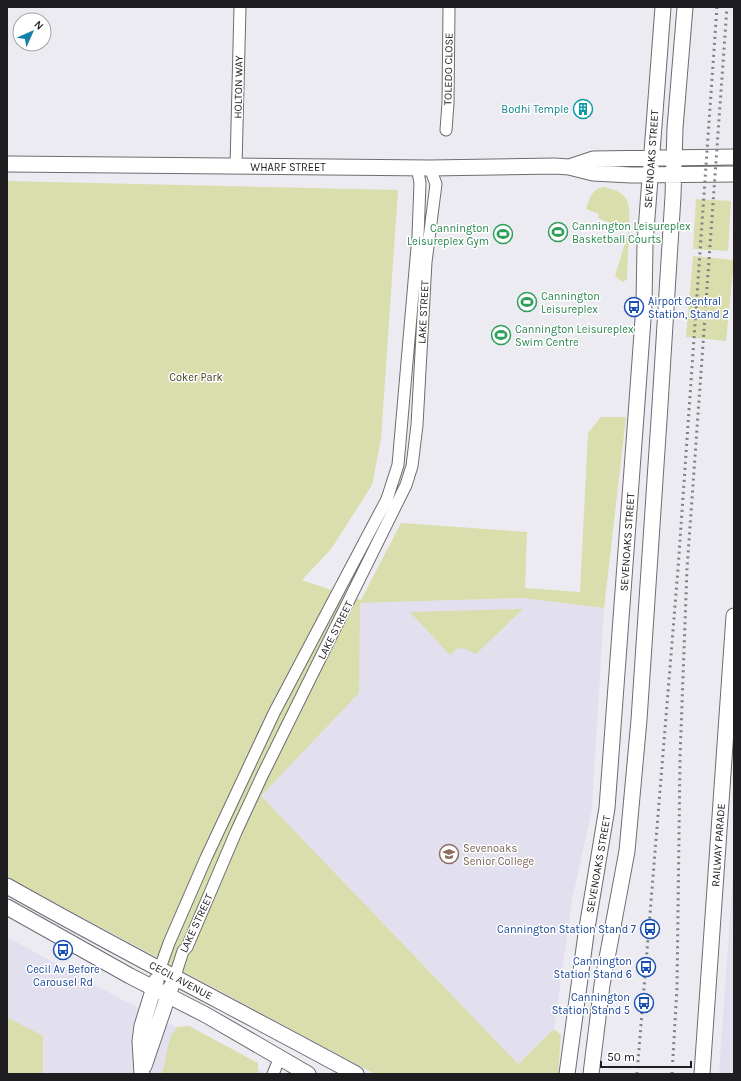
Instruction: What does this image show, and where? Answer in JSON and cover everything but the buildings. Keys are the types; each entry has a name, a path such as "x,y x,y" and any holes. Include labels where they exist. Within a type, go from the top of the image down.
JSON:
{"main road":[{"name":"SEVENOAKS STREET","path":"567,1074 586,934 607,808 644,305 651,158 663,7"},
{"name":"SEVENOAKS STREET","path":"591,1074 602,985 627,851 629,830 641,691 661,398 674,157 685,7"},
{"name":"WHARF STREET","path":"569,167 592,159 734,157"},
{"name":"WHARF STREET","path":"7,164 424,168 569,167 593,173 650,175 734,174"},
{"name":"RAILWAY PARADE","path":"702,1074 734,616"},
{"path":"617,681 641,691"},
{"path":"607,808 619,817 629,830"},
{"name":"CECIL AVENUE","path":"7,886 64,919 160,968 356,1074"},
{"name":"CECIL AVENUE","path":"7,907 280,1057 308,1074"},
{"name":"LAKE STREET","path":"142,1072 140,1041 142,1026 160,968"},
{"name":"LAKE STREET","path":"142,1072 175,976"}],"street":[{"name":"HOLTON WAY","path":"236,166 240,7"},
{"name":"TOLEDO CLOSE","path":"446,130 448,103 449,7"},
{"name":"LAKE STREET","path":"160,968 169,943 206,858 274,713 380,512 394,481 398,465 418,236 420,183 424,168"},
{"name":"LAKE STREET","path":"175,976 183,951 187,947 242,819 406,485 412,466 417,425 426,262 436,184 424,168"},
{"path":"273,1074 280,1057"}],"shaded area":[{"name":"Sevenoaks Senior College","path":"522,598 604,608 592,809 572,900 554,1029 518,1064 261,796 359,693 359,603"},
{"path":"734,861 734,1074 719,1074"},
{"path":"7,937 123,1000 267,1074 7,1074"}],"green space":[{"name":"Coker Park","path":"7,181 398,190 381,439 372,485 331,549 302,580 361,600 401,523 527,532 525,588 580,592 588,433 601,417 626,417 604,608 522,598 360,603 359,693 261,796 518,1064 554,1029 561,1035 558,1074 375,1074 7,877"},
{"path":"604,187 620,193 627,201 629,207 629,230 598,218 599,214 586,209 594,192"},
{"path":"696,199 731,201 728,251 693,249"},
{"path":"629,230 627,279 623,282 615,276"},
{"path":"693,256 734,260 726,341 686,337"},
{"path":"523,609 476,654 466,649 458,648 450,655 410,612"},
{"path":"7,1017 43,1036 43,1074 7,1074"},
{"path":"189,1026 258,1063 258,1074 162,1074 170,1038 177,1027"}],"railway":[{"path":"637,1074 678,569 717,7"},
{"path":"672,1074 677,988 680,758 687,569 727,7"}],"place":[{"name":"Bodhi Temple","path":"583,109"},
{"name":"Cannington Leisureplex Basketball Courts","path":"558,232"},
{"name":"Cannington Leisureplex Gym","path":"503,234"},
{"name":"Cannington Leisureplex","path":"527,302"},
{"name":"Airport Central Station, Stand 2","path":"634,307"},
{"name":"Cannington Leisureplex Swim Centre","path":"501,335"},
{"name":"Sevenoaks Senior College","path":"449,854"},
{"name":"Cannington Station Stand 7","path":"650,929"},
{"name":"Cecil Av Before Carousel Rd","path":"63,950"},
{"name":"Cannington Station Stand 6","path":"646,967"},
{"name":"Cannington Station Stand 5","path":"644,1003"}]}
